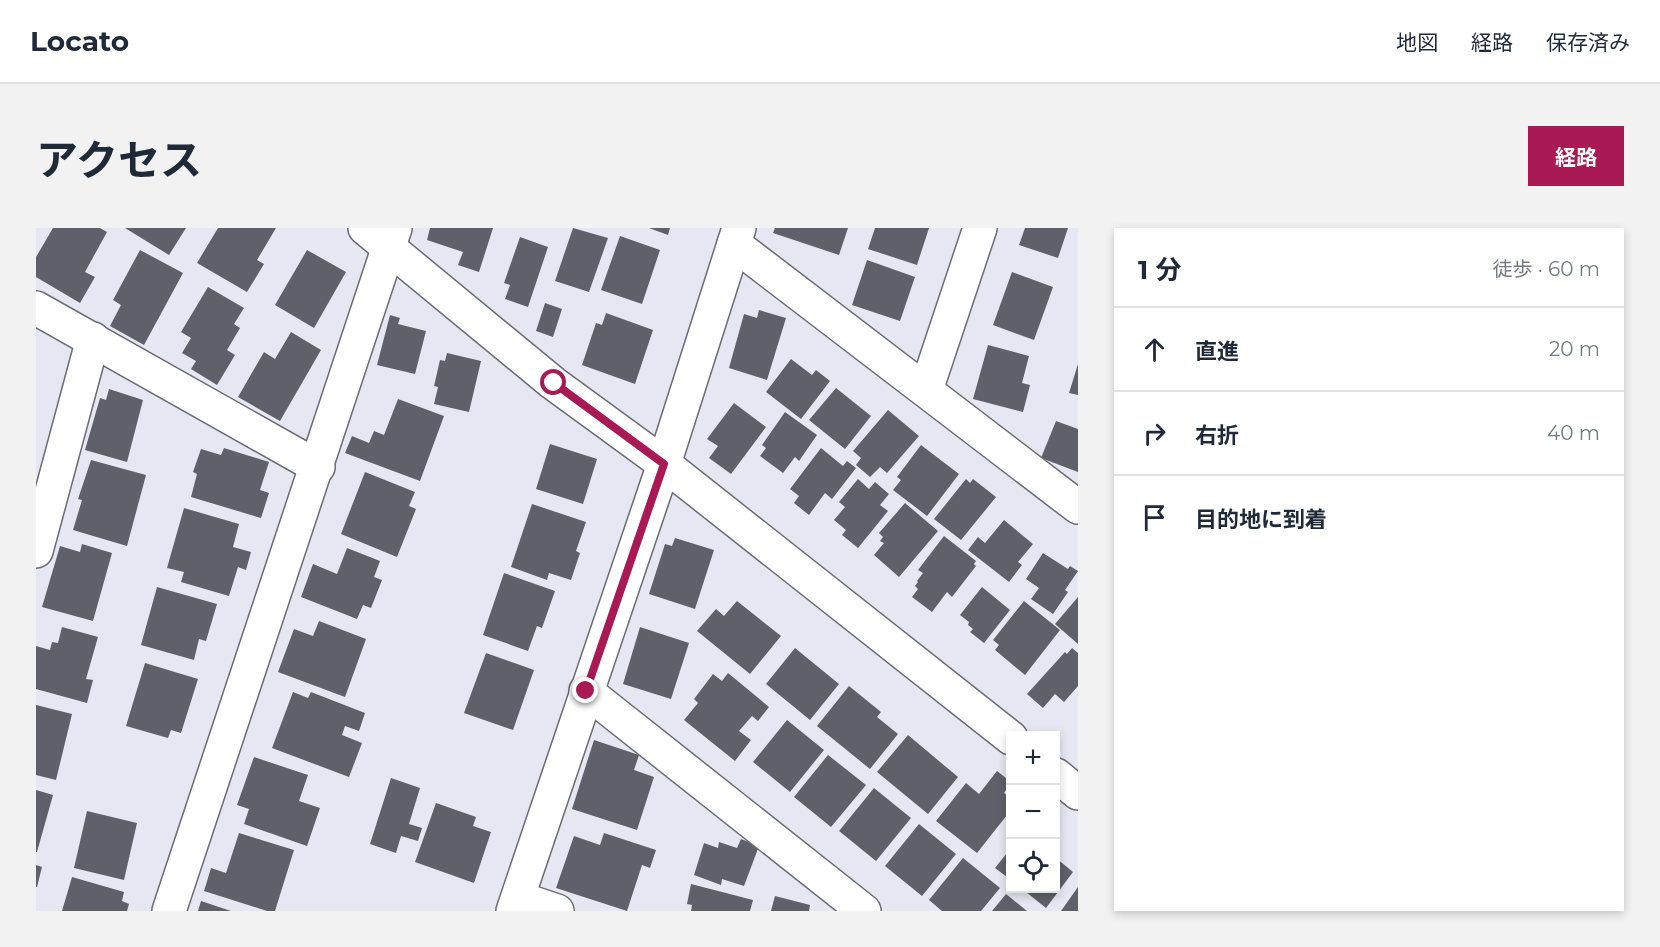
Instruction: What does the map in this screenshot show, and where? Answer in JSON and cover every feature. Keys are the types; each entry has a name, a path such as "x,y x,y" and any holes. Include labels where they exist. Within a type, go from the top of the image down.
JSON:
{"street":[{"path":"926,390 980,228"},
{"path":"169,911 318,467 383,234 554,383 664,464 1006,734"},
{"path":"557,911 515,904 664,464 736,236 926,390 1078,507"},
{"path":"36,308 318,467"},
{"path":"36,551 93,339"},
{"path":"586,691 864,911"},
{"path":"1060,778 1078,793"}],"building":[{"path":"53,228 100,228 107,232 85,272 95,277 80,303 36,277 36,257"},
{"path":"125,228 186,228 169,255"},
{"path":"218,228 276,228 257,260 264,264 247,292 197,263"},
{"path":"430,228 493,228 479,272 458,265 463,252 427,240"},
{"path":"573,228 608,238 589,292 555,281"},
{"path":"649,228 670,228 668,235"},
{"path":"775,228 848,228 839,255 773,233"},
{"path":"875,228 929,228 917,265 868,249"},
{"path":"1025,228 1068,228 1058,258 1019,245"},
{"path":"620,236 660,250 642,304 601,290"},
{"path":"520,237 548,247 528,307 505,299 510,285 504,283"},
{"path":"140,250 183,273 144,345 110,326 121,305 113,300"},
{"path":"307,250 346,272 314,328 275,305"},
{"path":"867,260 915,277 900,321 852,305"},
{"path":"1012,272 1053,287 1034,340 993,325"},
{"path":"208,287 244,308 234,324 240,328 227,350 235,355 217,385 191,369 196,361 182,353 191,338 181,332"},
{"path":"545,303 562,309 553,337 536,331"},
{"path":"759,310 786,318 767,380 729,368 744,314 757,318"},
{"path":"606,313 653,330 635,384 582,365 596,323 602,325"},
{"path":"390,315 400,318 398,324 426,331 415,374 377,365"},
{"path":"291,332 321,350 280,421 238,397 264,352 275,359"},
{"path":"988,345 1029,356 1022,383 1030,385 1023,412 973,399"},
{"path":"447,353 481,361 469,412 434,404 438,387 434,386 440,360 445,361"},
{"path":"791,359 812,375 816,370 830,381 801,419 766,392"},
{"path":"1078,364 1078,395 1069,393"},
{"path":"836,388 871,416 845,449 809,420"},
{"path":"109,389 143,400 127,462 85,450 100,398 106,400"},
{"path":"398,399 444,416 420,481 345,453 352,436 369,443 374,431 384,435"},
{"path":"734,403 766,427 731,474 709,458 718,446 707,439"},
{"path":"888,410 919,436 887,473 880,467 870,477 856,465 861,458 853,451"},
{"path":"785,412 817,435 799,461 795,457 783,473 760,456 766,448 762,445"},
{"path":"1056,421 1078,429 1078,472 1041,458"},
{"path":"550,444 597,459 583,504 536,489"},
{"path":"921,445 959,474 927,516 893,490 901,480 897,477"},
{"path":"224,448 269,462 260,490 269,493 261,518 191,497 197,474 193,472 201,449 221,455"},
{"path":"821,448 843,466 847,461 856,468 832,499 825,493 809,515 794,503 799,496 790,489"},
{"path":"91,460 146,475 127,546 73,530 82,500 78,499"},
{"path":"365,472 415,492 409,506 416,509 397,557 341,534"},
{"path":"858,479 869,489 875,482 889,494 880,505 888,511 858,548 842,535 846,530 834,520 845,507 839,502"},
{"path":"966,479 970,483 973,479 996,497 961,540 934,519"},
{"path":"905,503 938,531 899,577 874,555 884,543 880,541 883,537 879,533"},
{"path":"532,504 586,522 576,551 580,553 571,580 549,573 547,580 511,567"},
{"path":"184,508 239,524 233,547 251,552 246,570 238,567 229,596 181,582 184,572 167,568"},
{"path":"1004,520 1033,544 1018,562 1022,565 1009,582 968,550 978,537 985,543"},
{"path":"944,536 976,561 974,564 976,566 952,597 947,592 932,612 912,597 918,589 915,586 917,581 923,573 918,570"},
{"path":"675,538 714,550 695,609 649,594 665,544 672,546"},
{"path":"82,544 112,553 93,621 42,607 60,546 80,552"},
{"path":"347,548 380,561 374,577 382,580 371,608 363,605 357,619 301,597 313,564 337,574"},
{"path":"1043,553 1068,569 1070,566 1078,571 1065,590 1068,592 1053,614 1031,599 1039,588 1026,579"},
{"path":"504,573 555,591 542,628 537,626 528,651 483,635"},
{"path":"157,587 217,604 206,641 199,639 194,660 141,645"},
{"path":"982,587 1010,610 984,643 970,632 973,629 968,625 969,622 960,615"},
{"path":"1078,597 1078,644 1055,624"},
{"path":"737,601 781,636 750,674 697,631 716,609 724,616"},
{"path":"1024,601 1060,630 1025,675 995,650 999,645 993,640"},
{"path":"319,621 366,639 345,697 278,672 294,629 313,636"},
{"path":"62,627 98,637 86,679 93,680 87,703 36,689 36,646 50,650 52,642 58,643"},
{"path":"640,627 689,643 671,699 623,684"},
{"path":"795,648 839,684 810,720 766,684"},
{"path":"1072,648 1078,653 1078,686 1064,702 1055,694 1043,708 1027,694 1065,652 1067,654"},
{"path":"486,653 534,670 513,730 464,713"},
{"path":"145,663 198,679 181,733 171,730 168,738 126,726"},
{"path":"728,673 769,707 758,721 752,716 739,731 751,740 735,761 684,720 698,703 694,699 713,674 722,681"},
{"path":"849,686 881,712 877,717 898,734 870,769 817,726"},
{"path":"293,692 308,698 311,692 365,713 359,731 345,726 342,735 362,743 349,777 272,748"},
{"path":"36,705 72,714 56,780 36,775"},
{"path":"787,720 824,750 790,792 753,762"},
{"path":"908,735 958,777 928,814 877,772"},
{"path":"594,740 639,755 634,770 654,777 637,830 572,809"},
{"path":"828,755 866,785 831,827 794,797"},
{"path":"254,757 308,775 299,801 320,808 307,846 244,824 249,809 237,805"},
{"path":"997,771 1006,778 1004,793 1006,794 1006,816 977,853 936,821 966,783 979,794"},
{"path":"391,778 420,788 409,824 422,828 418,841 401,836 396,853 370,844"},
{"path":"874,788 911,818 876,861 839,831"},
{"path":"36,790 53,795 37,852 36,852"},
{"path":"436,803 476,817 473,826 491,832 474,883 415,862"},
{"path":"87,811 137,823 124,880 74,868"},
{"path":"919,824 956,854 922,896 885,866"},
{"path":"239,833 294,850 275,911 267,911 204,891 211,868 226,873"},
{"path":"604,833 656,850 650,868 642,865 627,911 556,888 574,836 600,845"},
{"path":"741,839 759,846 744,886 722,879 721,885 694,875 704,843 718,848 719,842 737,848"},
{"path":"1006,854 1006,876 995,868"},
{"path":"963,858 1000,888 981,911 942,911 929,900"},
{"path":"1060,861 1073,872 1060,889"},
{"path":"36,865 42,867 37,887 36,887"},
{"path":"72,877 124,892 122,901 129,904 127,911 62,911"},
{"path":"691,884 753,900 750,911 691,911 692,905 687,904"},
{"path":"1078,887 1078,911 1061,911"},
{"path":"1027,893 1057,893 1046,908"},
{"path":"1006,894 1027,911 992,911"},
{"path":"775,896 810,905 809,911 771,911"},
{"path":"201,901 231,911 198,911"}],"route":[{"path":"554,383 664,464 586,691"}]}
